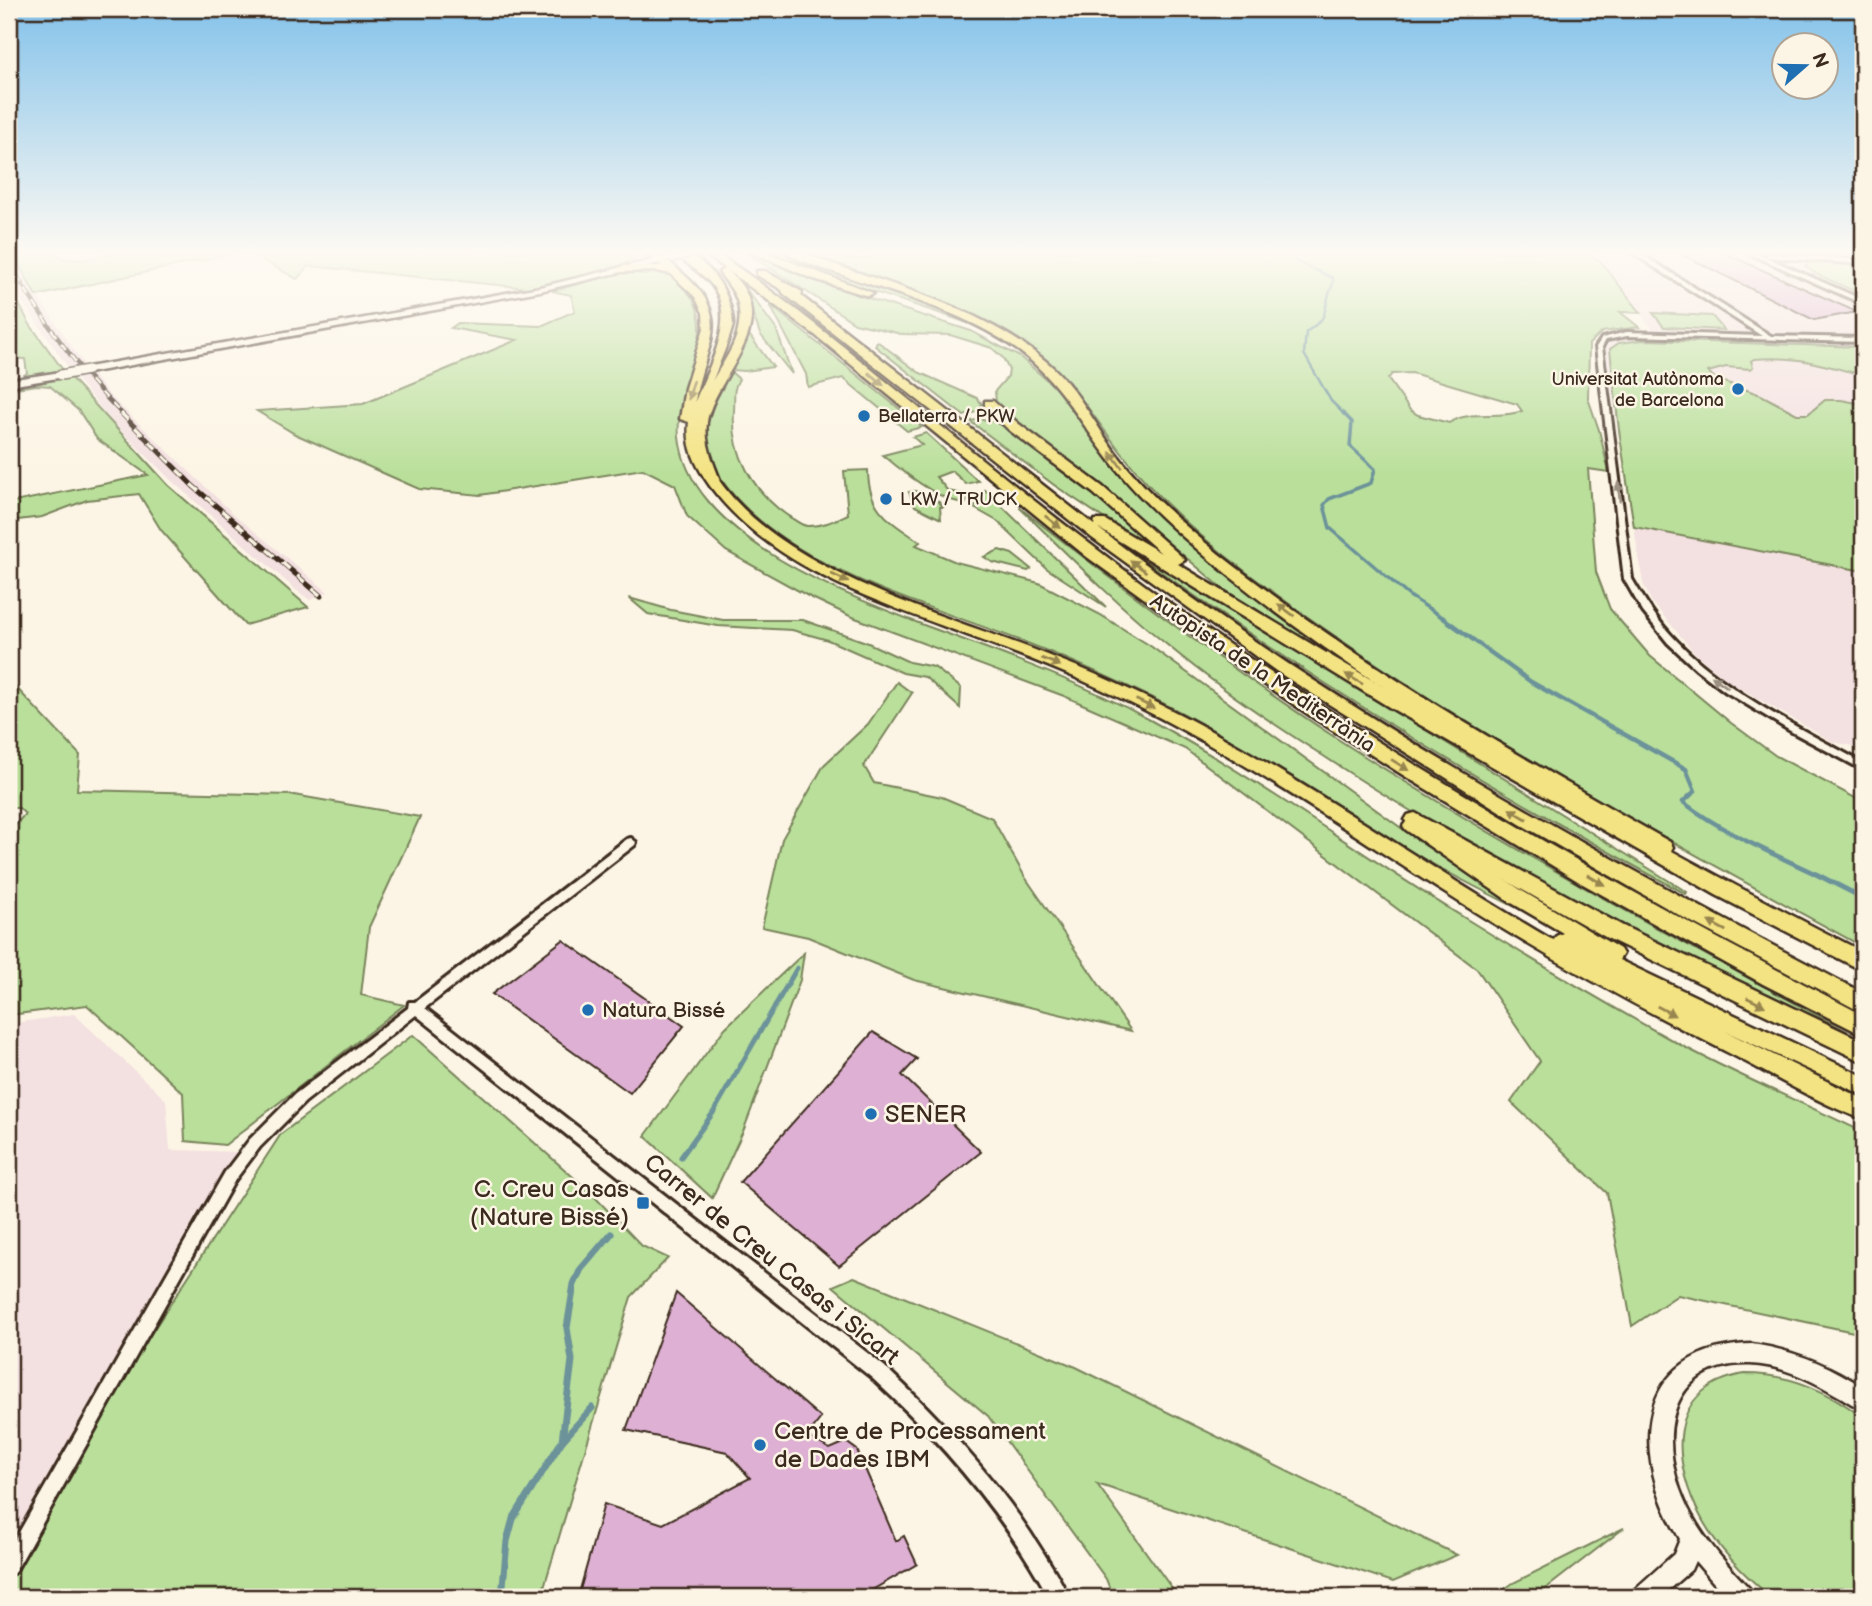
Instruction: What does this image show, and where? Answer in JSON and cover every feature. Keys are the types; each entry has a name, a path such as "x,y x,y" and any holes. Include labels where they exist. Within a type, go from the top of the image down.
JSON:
{"highway":[{"path":"709,327 708,340 688,402 688,448 694,465 708,485 803,559 859,588 1046,659 1155,709 1217,743 1500,918 1737,1048 1863,1108"},
{"path":"727,327 726,337 700,403 694,427 696,450 713,480 740,512"},
{"path":"713,480 703,448 702,422 744,327"},
{"name":"Autopista de la Mediterrània","path":"809,327 1087,549 1252,669 1479,813 1657,915 1863,1026"},
{"name":"Autopista de la Mediterrània","path":"833,327 1103,540 1204,614 1307,684 1439,767 1571,844 1863,1004"},
{"path":"964,327 996,340 1045,372 1077,406"},
{"path":"985,327 1024,349 1047,368 1118,463 1163,512 1214,556 1286,611 1433,710 1543,777 1863,962"},
{"path":"890,370 934,399 1081,510 1395,703 1712,883 1863,962"},
{"path":"989,404 1014,427 1098,491 1197,577 1248,613"},
{"path":"1413,823 1615,932 1863,1052"},
{"path":"1413,823 1517,897 1612,953 1863,1075"},
{"path":"1354,827 1622,971 1863,1086"}],"street":[{"path":"9,383 337,327"},
{"path":"1753,327 1769,337"},
{"path":"1863,341 1613,335 1604,339 1599,347 1628,579 1640,603 1675,645 1722,684 1777,720 1863,767"},
{"path":"9,1566 215,1202 246,1154 300,1098 412,1006 631,842"},
{"name":"Carrer de Creu Casas i Sicart","path":"412,1006 914,1403 991,1490 1059,1597"},
{"path":"1742,1597 1714,1567 1692,1537 1669,1490 1660,1446 1663,1409 1671,1392 1682,1377 1708,1361 1749,1355 1771,1357 1803,1366 1854,1389 1863,1399"},
{"path":"1643,1597 1683,1562 1692,1537"}],"shaded area":[{"path":"40,327 59,327 111,397 236,516 328,592 310,600 296,590 173,482 116,426 75,377"},
{"name":"Universitat Autònoma de Barcelona","path":"1650,327 1863,327 1863,748 1833,742 1726,680 1694,652 1651,601 1643,583 1605,348 1610,341 1619,338 1658,337"},
{"path":"74,1014 166,1100 170,1150 240,1152 9,1552 9,1024"}],"green space":[{"path":"9,327 32,327 63,370 21,377 27,373 25,359 9,358"},
{"path":"700,327 695,359 679,417 682,455 697,487 708,501 734,527 763,549 840,591 1066,680 1150,720 1231,767 1428,895 1618,1010 1716,1063 1863,1132 1863,1334 1678,1295 1632,1326 1607,1193 1511,1102 1540,1061 1477,969 1185,749 1064,696 850,616 808,596 726,551 687,516 675,485 643,469 480,495 419,489 295,434 257,411 363,404 517,340 451,328"},
{"path":"758,327 774,327 792,374 760,334"},
{"path":"781,327 797,327 922,427 907,431 843,378 808,387 806,374"},
{"path":"872,327 958,327 1020,357 1062,393 1143,498 1418,706 1366,678 1222,588 1093,479 1025,430 996,402 995,391 1008,376 1009,370 1003,358 992,348 950,335 901,334"},
{"path":"996,327 1639,327 1602,332 1589,344 1588,398 1609,472 1588,469 1596,572 1610,609 1650,656 1731,723 1776,756 1863,802 1863,947 1548,771 1394,676 1319,625 1229,559 1179,516 1135,469 1062,376 1038,353","holes":["1412,373 1517,404 1522,411 1504,415 1466,416 1449,423 1418,415 1410,410 1388,379 1392,374"]},
{"path":"1664,327 1721,327 1724,330"},
{"path":"746,336 750,336 773,367 731,372 739,379 734,395 736,442 755,483 764,495 788,516 807,526 813,526 848,514 844,471 868,470 872,496 877,505 890,521 920,542 916,545 956,562 1039,583 1099,614 1149,645 1426,846 1535,917 1425,860 1177,710 1060,656 884,591 827,564 775,532 750,512 727,488 711,462 706,446 705,429 713,397"},
{"name":"Universitat Autònoma de Barcelona","path":"1643,340 1863,347 1863,375 1784,358 1754,359 1750,369 1726,367 1708,372 1716,379 1761,395 1797,414 1808,414 1825,400 1863,404 1863,478 1856,485 1855,491 1863,499 1863,571 1634,527 1610,349 1619,343"},
{"path":"877,341 918,372 977,398 982,404 979,411 964,416 875,346"},
{"path":"70,377 168,485 308,607 245,625 161,530 139,494 87,500 42,517 9,521 9,503 148,475 97,439 79,411 50,386 9,389"},
{"path":"982,419 1002,425 1050,455 1164,553 1124,532 1054,485 970,421"},
{"path":"926,433 978,481 966,484 952,471 936,477 948,491 969,495 966,503 956,502 934,492 883,455 922,445 913,437"},
{"path":"985,490 1106,607 1046,568 997,521 974,508"},
{"path":"915,491 939,502 943,507 940,507 941,519 915,506 909,492"},
{"path":"1019,507 1175,626 1255,683 1400,779 1531,857 1863,1040 1863,1047 1656,946 1520,874 1322,755 1207,677 1151,632"},
{"path":"1105,531 1687,892 1686,894 1536,811 1388,723 1174,582"},
{"path":"999,550 1012,554 1031,569 1028,571 992,562 984,557"},
{"path":"629,598 671,610 723,620 803,620 866,642 909,662 934,667 961,688 960,708 925,677 903,673 828,640 792,630 718,626 648,614"},
{"path":"9,680 80,755 77,790 294,795 420,817 369,927 361,995 404,1005 225,1145 185,1141 183,1093 87,1005 9,1015 9,832 25,814 19,808 9,808"},
{"path":"897,682 912,693 864,766 874,783 942,797 992,818 1025,877 1131,1031 914,980 808,937 762,927 782,839 824,765 868,724"},
{"path":"804,953 800,980 744,1129 712,1198 645,1136 725,1028"},
{"path":"413,1035 590,1192 642,1246 668,1258 631,1297 541,1597 9,1597 9,1552 281,1134"},
{"path":"854,1277 1076,1367 1457,1555 1393,1582 1097,1484 1178,1597 1113,1597 1106,1579 988,1416 833,1286"},
{"path":"1745,1374 1777,1377 1808,1386 1837,1400 1863,1418 1863,1597 1771,1597 1733,1562 1703,1521 1685,1476 1681,1453 1682,1431 1688,1411 1700,1394 1719,1382"},
{"path":"1624,1528 1535,1597 1493,1597 1513,1583"}],"building":[{"name":"Natura Bissé","path":"563,940 684,1026 630,1093 492,994"},
{"name":"SENER","path":"873,1032 917,1059 902,1075 981,1152 839,1266 740,1182"},
{"name":"Centre de Processament de Dades IBM","path":"676,1293 821,1418 807,1436 830,1449 846,1442 857,1450 896,1541 904,1536 917,1564 860,1597 578,1597 604,1504 663,1524 750,1478 727,1452 626,1430"}],"waterway":[{"path":"1313,327 1306,332 1304,354 1331,401 1352,422 1350,446 1375,469 1371,483 1329,499 1324,505 1330,528 1408,595 1443,617"},
{"path":"1443,617 1531,682 1686,769 1695,791 1683,802 1715,824 1819,875"},
{"path":"1819,875 1863,898"},
{"path":"681,1157 713,1113 797,968"},
{"path":"562,1441 572,1360 567,1328 574,1284 581,1269 611,1234"},
{"path":"562,1441 592,1408"},
{"path":"502,1597 507,1541 513,1519 562,1441"}],"railway":[{"path":"51,327 90,380 123,415"},
{"path":"121,413 193,486 321,596"}],"place":[{"name":"Universitat Autònoma de Barcelona","path":"1738,389"},
{"name":"Bellaterra / PKW","path":"864,416"},
{"name":"LKW / TRUCK","path":"886,499"},
{"name":"Natura Bissé","path":"588,1010"},
{"name":"SENER","path":"871,1114"},
{"name":"C. Creu Casas (Nature Bissé)","path":"643,1203"},
{"name":"Centre de Processament de Dades IBM","path":"760,1445"}]}
